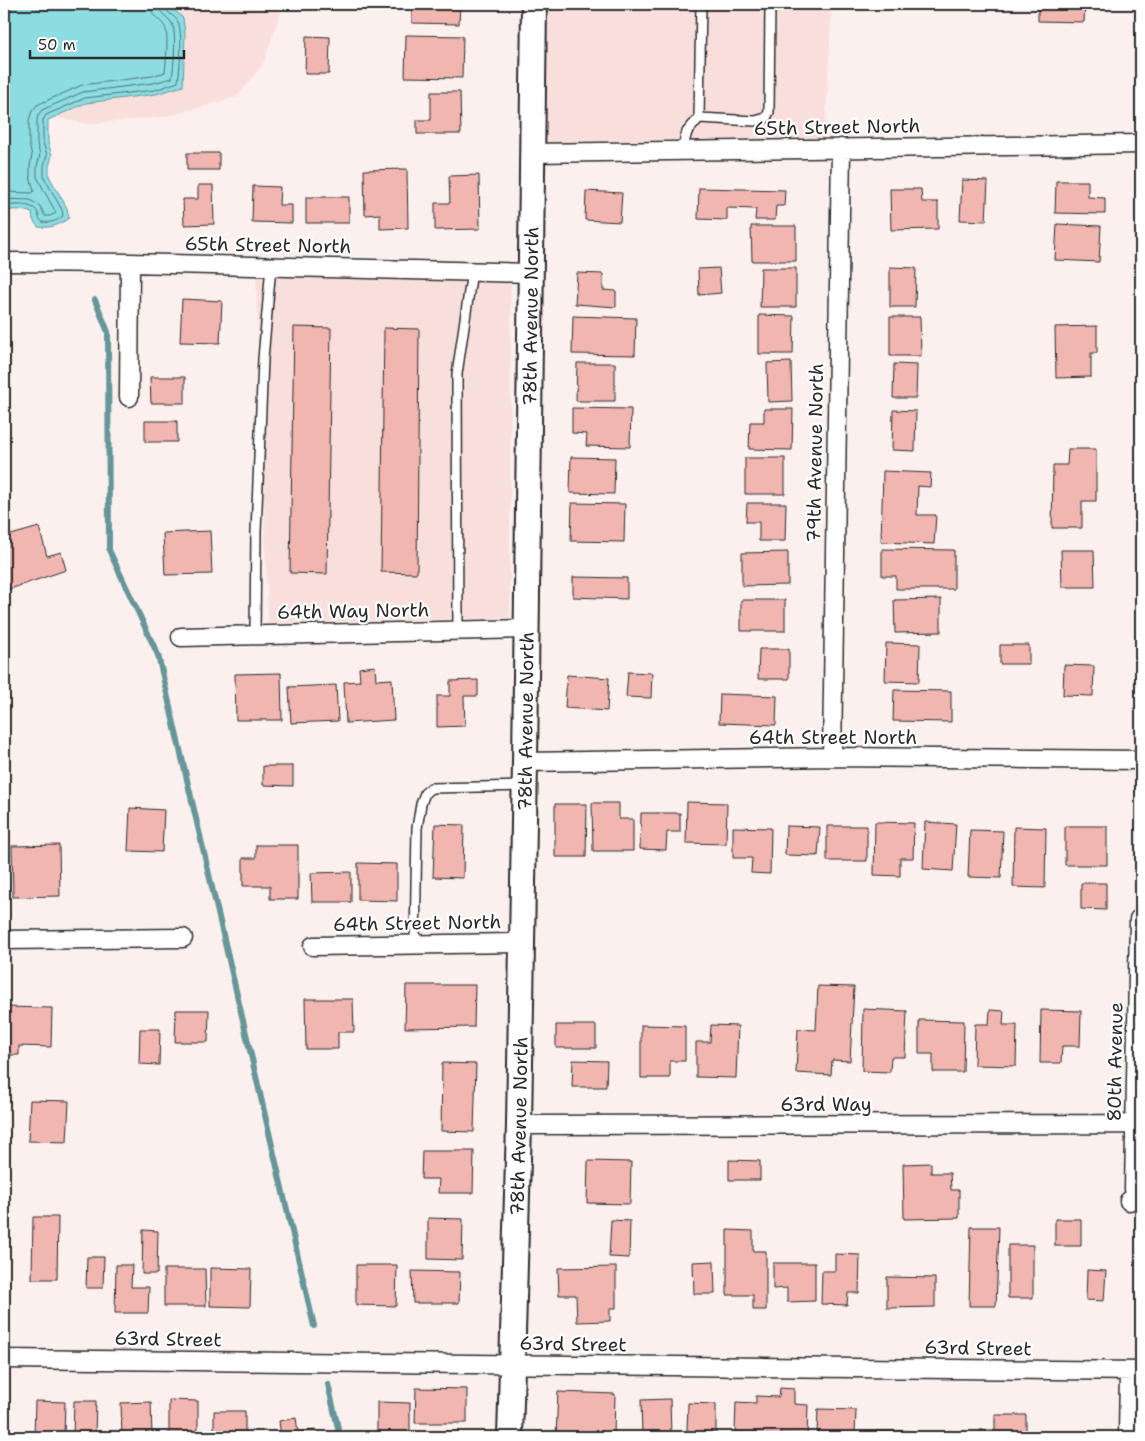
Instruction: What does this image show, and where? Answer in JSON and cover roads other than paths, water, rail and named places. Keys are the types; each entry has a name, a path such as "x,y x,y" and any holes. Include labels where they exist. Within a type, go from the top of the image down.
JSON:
{"street":[{"name":"78th Avenue North","path":"510,1437 519,1125 534,4"},
{"name":"65th Street North","path":"533,153 1141,144"},
{"name":"79th Avenue North","path":"832,758 841,148"},
{"name":"65th Street North","path":"4,262 130,263 531,273"},
{"path":"129,398 130,263"},
{"name":"64th Way North","path":"181,637 526,629"},
{"name":"64th Street North","path":"525,762 832,758 1141,760"},
{"name":"80th Avenue","path":"1129,1201 1137,1196 1134,1189 1134,1124 1139,919"},
{"path":"4,940 183,938"},
{"name":"64th Street North","path":"313,946 521,943"},
{"name":"63rd Way","path":"519,1125 1134,1124"},
{"name":"63rd Street","path":"4,1359 1135,1371"},
{"path":"1128,1437 1135,1371"}],"lane":[{"path":"682,150 687,132 699,118 701,4"},
{"path":"699,118 754,121 766,118 769,112 770,4"},
{"path":"255,635 256,522 263,360 271,266"},
{"path":"458,630 457,374 472,271"},
{"path":"415,944 417,828 421,804 425,794 432,788 524,786"}],"water":[{"path":"4,4 167,4 183,18 185,34 183,86 156,94 86,103 48,120 48,143 52,155 49,176 67,208 69,218 51,227 38,227 33,220 32,213 29,212 14,210 4,212"}],"waterway":[{"path":"95,300 108,332 109,550 158,655 314,1326"},
{"path":"328,1384 340,1437"}]}
